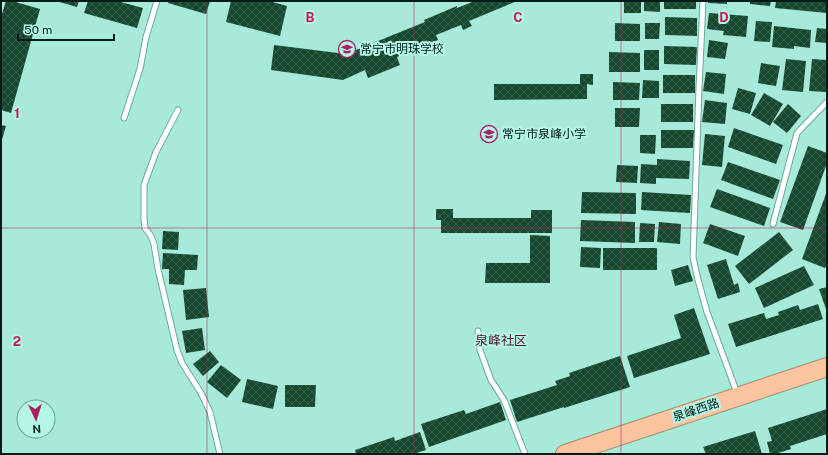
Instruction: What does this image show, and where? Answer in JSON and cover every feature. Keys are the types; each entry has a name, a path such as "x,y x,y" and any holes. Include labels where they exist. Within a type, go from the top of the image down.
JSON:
{"highway":[{"name":"泉峰西路","path":"564,454 827,367"}],"lane":[{"path":"124,118 140,70 146,36 157,1"},
{"path":"702,1 693,257 707,312 738,396"},
{"path":"773,224 797,133 827,102"},
{"path":"178,110 156,152 144,185 144,220 145,228 151,236 154,244 158,269 177,350 182,363 201,393 210,412 220,454"},
{"path":"478,331 480,350 491,380 504,400 525,454"}],"building":[{"path":"6,1 12,1 40,9 11,113 1,110 1,17"},
{"path":"56,1 79,1 77,7"},
{"path":"88,1 117,1 143,8 137,28 84,13"},
{"path":"169,1 210,1 206,14 168,3"},
{"path":"231,1 269,1 287,6 280,36 226,22"},
{"path":"475,1 517,1 469,21 472,26 463,30 461,25 436,35 438,40 397,57 400,65 368,78 365,70 343,80 271,70 274,45 346,54 425,22 424,20 457,6 457,8"},
{"path":"624,1 641,1 641,13 624,13"},
{"path":"644,1 660,1 660,12 644,11"},
{"path":"664,1 696,1 696,9 664,9"},
{"path":"708,1 727,1 727,4 708,3"},
{"path":"750,1 771,1 770,6 750,4"},
{"path":"776,1 827,1 827,13 775,8"},
{"path":"709,13 748,16 746,37 723,35 724,31 707,29"},
{"path":"665,17 697,18 697,36 665,35"},
{"path":"756,21 772,22 770,42 754,41"},
{"path":"615,23 640,24 640,41 615,41"},
{"path":"645,23 660,23 659,39 645,39"},
{"path":"774,26 811,30 810,48 794,46 794,49 772,47"},
{"path":"817,28 827,29 827,43 815,42"},
{"path":"709,40 728,43 725,59 707,57"},
{"path":"664,46 697,47 696,65 664,64"},
{"path":"644,50 659,50 659,70 644,70"},
{"path":"609,52 640,53 640,72 609,72"},
{"path":"786,59 806,61 803,92 782,90"},
{"path":"812,59 827,60 826,92 809,91"},
{"path":"761,63 780,66 776,86 758,83"},
{"path":"706,72 726,74 724,94 703,91"},
{"path":"580,74 593,74 593,85 587,84 587,99 494,100 494,84 580,84"},
{"path":"663,75 695,75 695,93 663,93"},
{"path":"643,80 659,81 659,98 642,98"},
{"path":"613,82 640,83 639,100 613,100"},
{"path":"738,88 756,93 750,114 732,109"},
{"path":"764,93 783,104 770,126 751,115"},
{"path":"705,100 727,103 725,124 702,122"},
{"path":"661,104 693,104 693,122 661,122"},
{"path":"788,104 801,116 787,133 773,122"},
{"path":"615,108 640,108 639,127 615,127"},
{"path":"1,125 6,126 1,143"},
{"path":"734,128 783,145 776,164 728,147"},
{"path":"661,130 694,130 693,148 661,148"},
{"path":"705,134 725,136 722,167 702,165"},
{"path":"640,135 656,135 655,154 640,153"},
{"path":"808,146 827,153 827,163 803,230 780,222"},
{"path":"657,159 690,161 689,179 656,178 656,184 640,183 641,164 657,165"},
{"path":"728,162 780,180 773,199 721,180"},
{"path":"617,165 638,166 637,183 616,182"},
{"path":"717,189 770,208 764,226 710,207"},
{"path":"827,191 827,264 825,268 802,259"},
{"path":"582,192 636,193 636,214 581,213"},
{"path":"642,192 691,195 690,213 641,210"},
{"path":"436,209 453,209 453,218 531,218 531,210 552,210 552,233 441,233 441,220 436,220"},
{"path":"581,220 635,222 635,243 580,241"},
{"path":"659,222 681,224 680,244 657,242"},
{"path":"640,223 655,224 654,242 639,242"},
{"path":"710,224 745,236 738,256 703,243"},
{"path":"163,231 179,232 178,250 162,249"},
{"path":"779,232 793,250 749,284 735,266"},
{"path":"530,235 550,236 550,283 485,283 486,263 530,263"},
{"path":"581,247 601,248 600,268 580,267"},
{"path":"603,248 657,248 657,270 603,270"},
{"path":"163,253 198,255 197,270 185,270 184,285 169,284 169,269 162,269"},
{"path":"726,259 734,285 738,283 740,292 718,299 707,265"},
{"path":"688,265 693,281 675,286 671,270"},
{"path":"804,266 814,285 764,308 755,288"},
{"path":"827,287 827,312 819,289"},
{"path":"206,288 209,317 186,320 183,290"},
{"path":"818,304 823,319 736,347 728,324 764,313 766,319 779,315 778,312 798,305 800,310"},
{"path":"694,308 710,354 634,378 627,356 681,338 674,315"},
{"path":"202,328 205,350 186,353 182,331"},
{"path":"210,351 219,362 203,376 193,364"},
{"path":"620,356 630,387 517,422 510,400 557,385 555,381 570,376 569,373"},
{"path":"221,365 241,380 227,398 207,382"},
{"path":"247,379 278,386 273,409 242,402"},
{"path":"285,385 316,385 315,407 285,407"},
{"path":"500,402 506,420 429,447 421,424 464,410 466,414"},
{"path":"827,409 827,434 790,446 791,449 770,454 767,442 772,441 768,428"},
{"path":"755,431 762,454 706,454 703,447"},
{"path":"420,432 426,450 413,454 356,454 355,450 394,437 395,441"}],"place":[{"name":"常宁市明珠学校","path":"347,49"},
{"name":"常宁市泉峰小学","path":"489,134"}],"district":[{"name":"泉峰社区","path":"501,340"}]}
